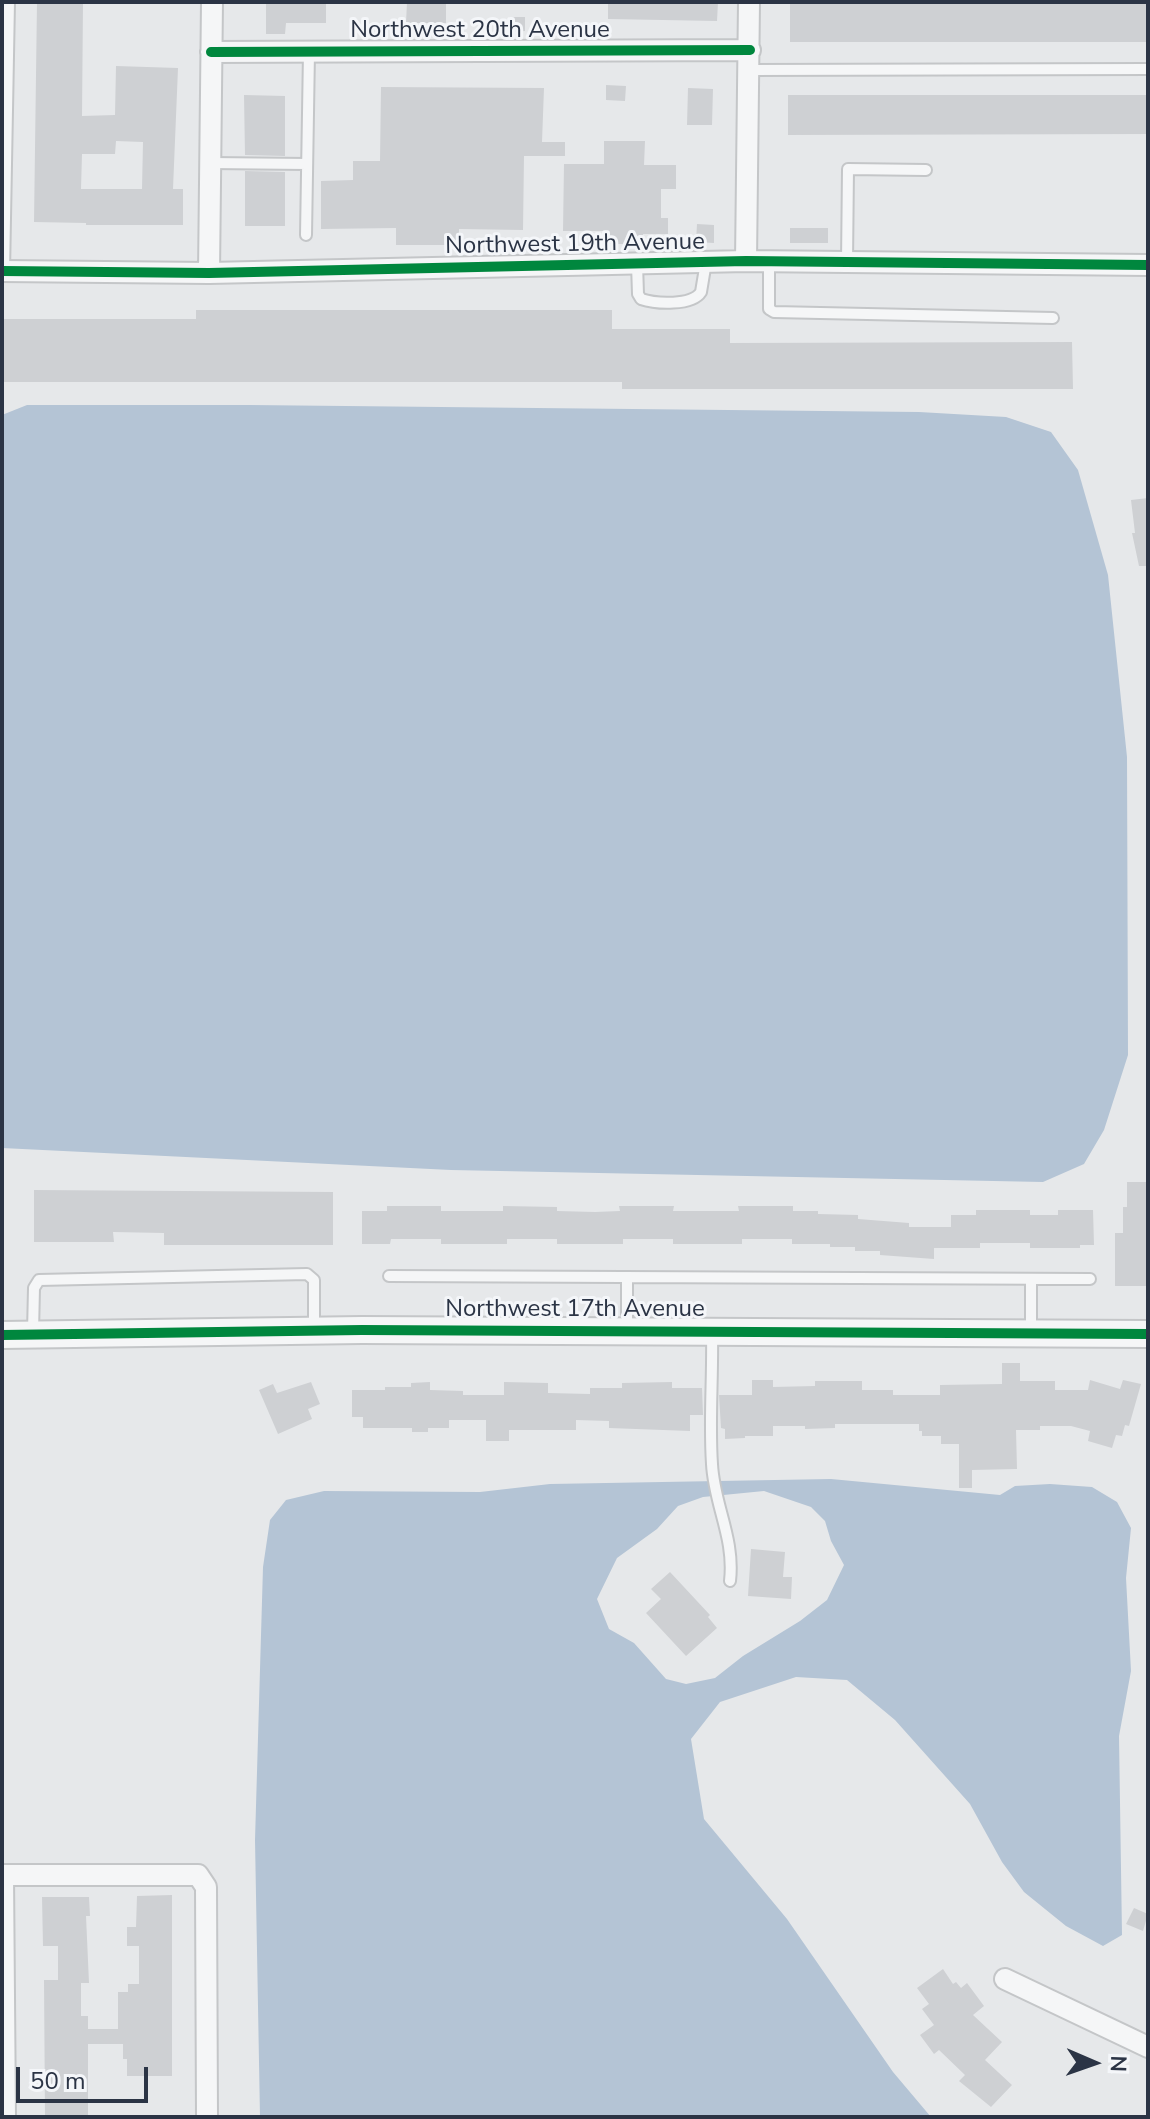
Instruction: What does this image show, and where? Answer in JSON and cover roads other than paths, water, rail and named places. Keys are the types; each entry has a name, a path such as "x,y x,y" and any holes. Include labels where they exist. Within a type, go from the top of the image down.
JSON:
{"street":[{"path":"209,273 212,2"},
{"path":"746,261 749,2"},
{"name":"Northwest 20th Avenue","path":"211,52 750,60"},
{"name":"Northwest 19th Avenue","path":"3,272 209,273 746,261 1148,265"},
{"name":"Northwest 17th Avenue","path":"2,1335 314,1330 1148,1334"},
{"path":"5,2117 3,1875 198,1875 206,1887 207,2117"},
{"path":"1005,1979 1148,2047"}],"lane":[{"path":"3,272 9,2"},
{"path":"306,235 309,52"},
{"path":"750,60 1148,69"},
{"path":"210,163 307,164"},
{"path":"847,262 848,169 926,170"},
{"path":"769,261 769,309 778,313 1053,318"},
{"path":"637,264 638,294 641,299 647,302 691,301 701,292 706,262"},
{"path":"33,1334 34,1288 39,1280 307,1274 314,1280 314,1330"},
{"path":"389,1276 1090,1279"},
{"path":"627,1277 627,1330"},
{"path":"1031,1279 1031,1334"},
{"path":"712,1330 712,1466 729,1541 732,1563 730,1581"}],"water":[{"path":"27,405 919,412 1006,417 1051,432 1078,470 1108,575 1127,757 1128,1055 1104,1130 1084,1164 1043,1182 451,1170 2,1148 2,415"},
{"path":"831,1479 1000,1495 1015,1486 1050,1484 1092,1487 1117,1502 1131,1528 1126,1578 1131,1671 1119,1736 1122,1935 1103,1946 1066,1926 1024,1892 1002,1862 970,1804 895,1720 847,1680 796,1677 720,1702 691,1739 704,1819 787,1919 893,2072 931,2117 260,2117 255,1840 263,1567 270,1520 286,1500 324,1491 480,1492 550,1484","holes":["764,1491 811,1507 825,1521 831,1541 844,1565 827,1600 715,1678 686,1684 666,1679 634,1643 609,1629 597,1599 617,1558 657,1529 678,1506 703,1497"]}]}
